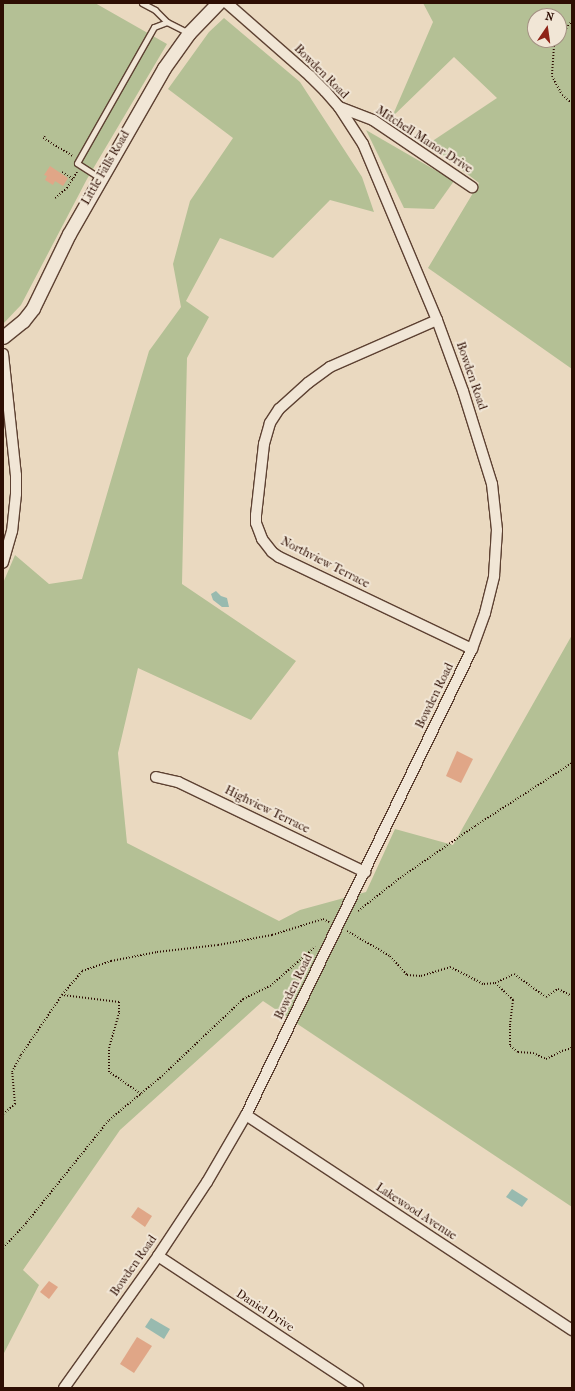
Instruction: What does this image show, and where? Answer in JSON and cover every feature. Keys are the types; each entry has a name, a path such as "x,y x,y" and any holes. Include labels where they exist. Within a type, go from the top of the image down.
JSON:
{"street":[{"name":"Little Falls Road","path":"3,337 19,325 33,308 69,234 164,68 190,33 218,3"},
{"name":"Bowden Road","path":"64,1388 158,1256 207,1182 246,1115 339,926 472,649 485,613 494,576 497,541 495,501 492,484 463,391 437,320 363,144 339,107 310,76 227,3"},
{"name":"Mitchell Manor Drive","path":"339,107 373,120 472,187"},
{"name":"Northview Terrace","path":"437,320 330,367 308,383 279,409 270,422 264,444 256,523 264,542 279,557 472,649"},
{"path":"3,354 16,494 12,531 3,563"},
{"name":"Highview Terrace","path":"156,777 178,782 365,872"},
{"name":"Lakewood Avenue","path":"246,1115 572,1330"},
{"name":"Daniel Drive","path":"158,1256 358,1388"}],"lane":[{"path":"142,3 155,10 167,22 190,33"},
{"path":"100,178 77,164 79,159 154,27 167,22"}],"path":[{"path":"554,48 552,76 562,95 572,103"},
{"path":"45,136 43,138 79,159"},
{"path":"55,198 67,188 81,166"},
{"path":"62,172 73,179"},
{"path":"357,912 400,878 572,762"},
{"path":"3,1114 15,1104 12,1072 21,1055 62,995 82,971 111,961 157,952 218,945 272,935 323,919 339,926 390,956 407,975 421,976 450,967 484,984 495,983 514,974 546,997 558,989 572,996"},
{"path":"3,1248 27,1222 109,1120 162,1076 243,999 270,986 316,946"},
{"path":"495,983 513,1000 510,1026 510,1046 518,1052 533,1053 546,1059 572,1048"},
{"path":"62,995 119,1002 119,1012 109,1048 108,1072 141,1094"}],"green space":[{"path":"3,3 95,3 167,44 87,179 21,305 3,324"},
{"path":"423,3 572,3 572,369 428,268 479,183 428,144 497,98 454,57 392,117 433,22"},
{"path":"224,18 300,82 362,177 374,212 330,200 273,258 220,238 186,301 209,317 187,358 182,584 296,661 251,720 138,668 118,753 127,843 279,921 300,910 366,892 395,829 453,845 572,635 572,1207 263,1001 120,1130 23,1270 39,1285 3,1355 3,583 15,555 49,584 82,579 149,351 181,307 173,264 190,201 233,138 168,89 209,32"},
{"path":"366,130 454,181 434,209 404,208"}],"water":[{"path":"216,591 221,596 227,598 229,607 222,607 213,600 211,594"},
{"path":"512,1189 528,1199 522,1207 506,1197"},
{"path":"151,1318 170,1329 164,1339 145,1327"}],"building":[{"path":"50,166 68,178 63,186 55,181 53,185 45,180 47,176 44,175"},
{"path":"457,751 473,759 461,783 446,776"},
{"path":"138,1207 152,1216 145,1227 131,1217"},
{"path":"49,1281 58,1287 49,1299 40,1292"},
{"path":"137,1337 152,1346 134,1373 120,1364"}]}
